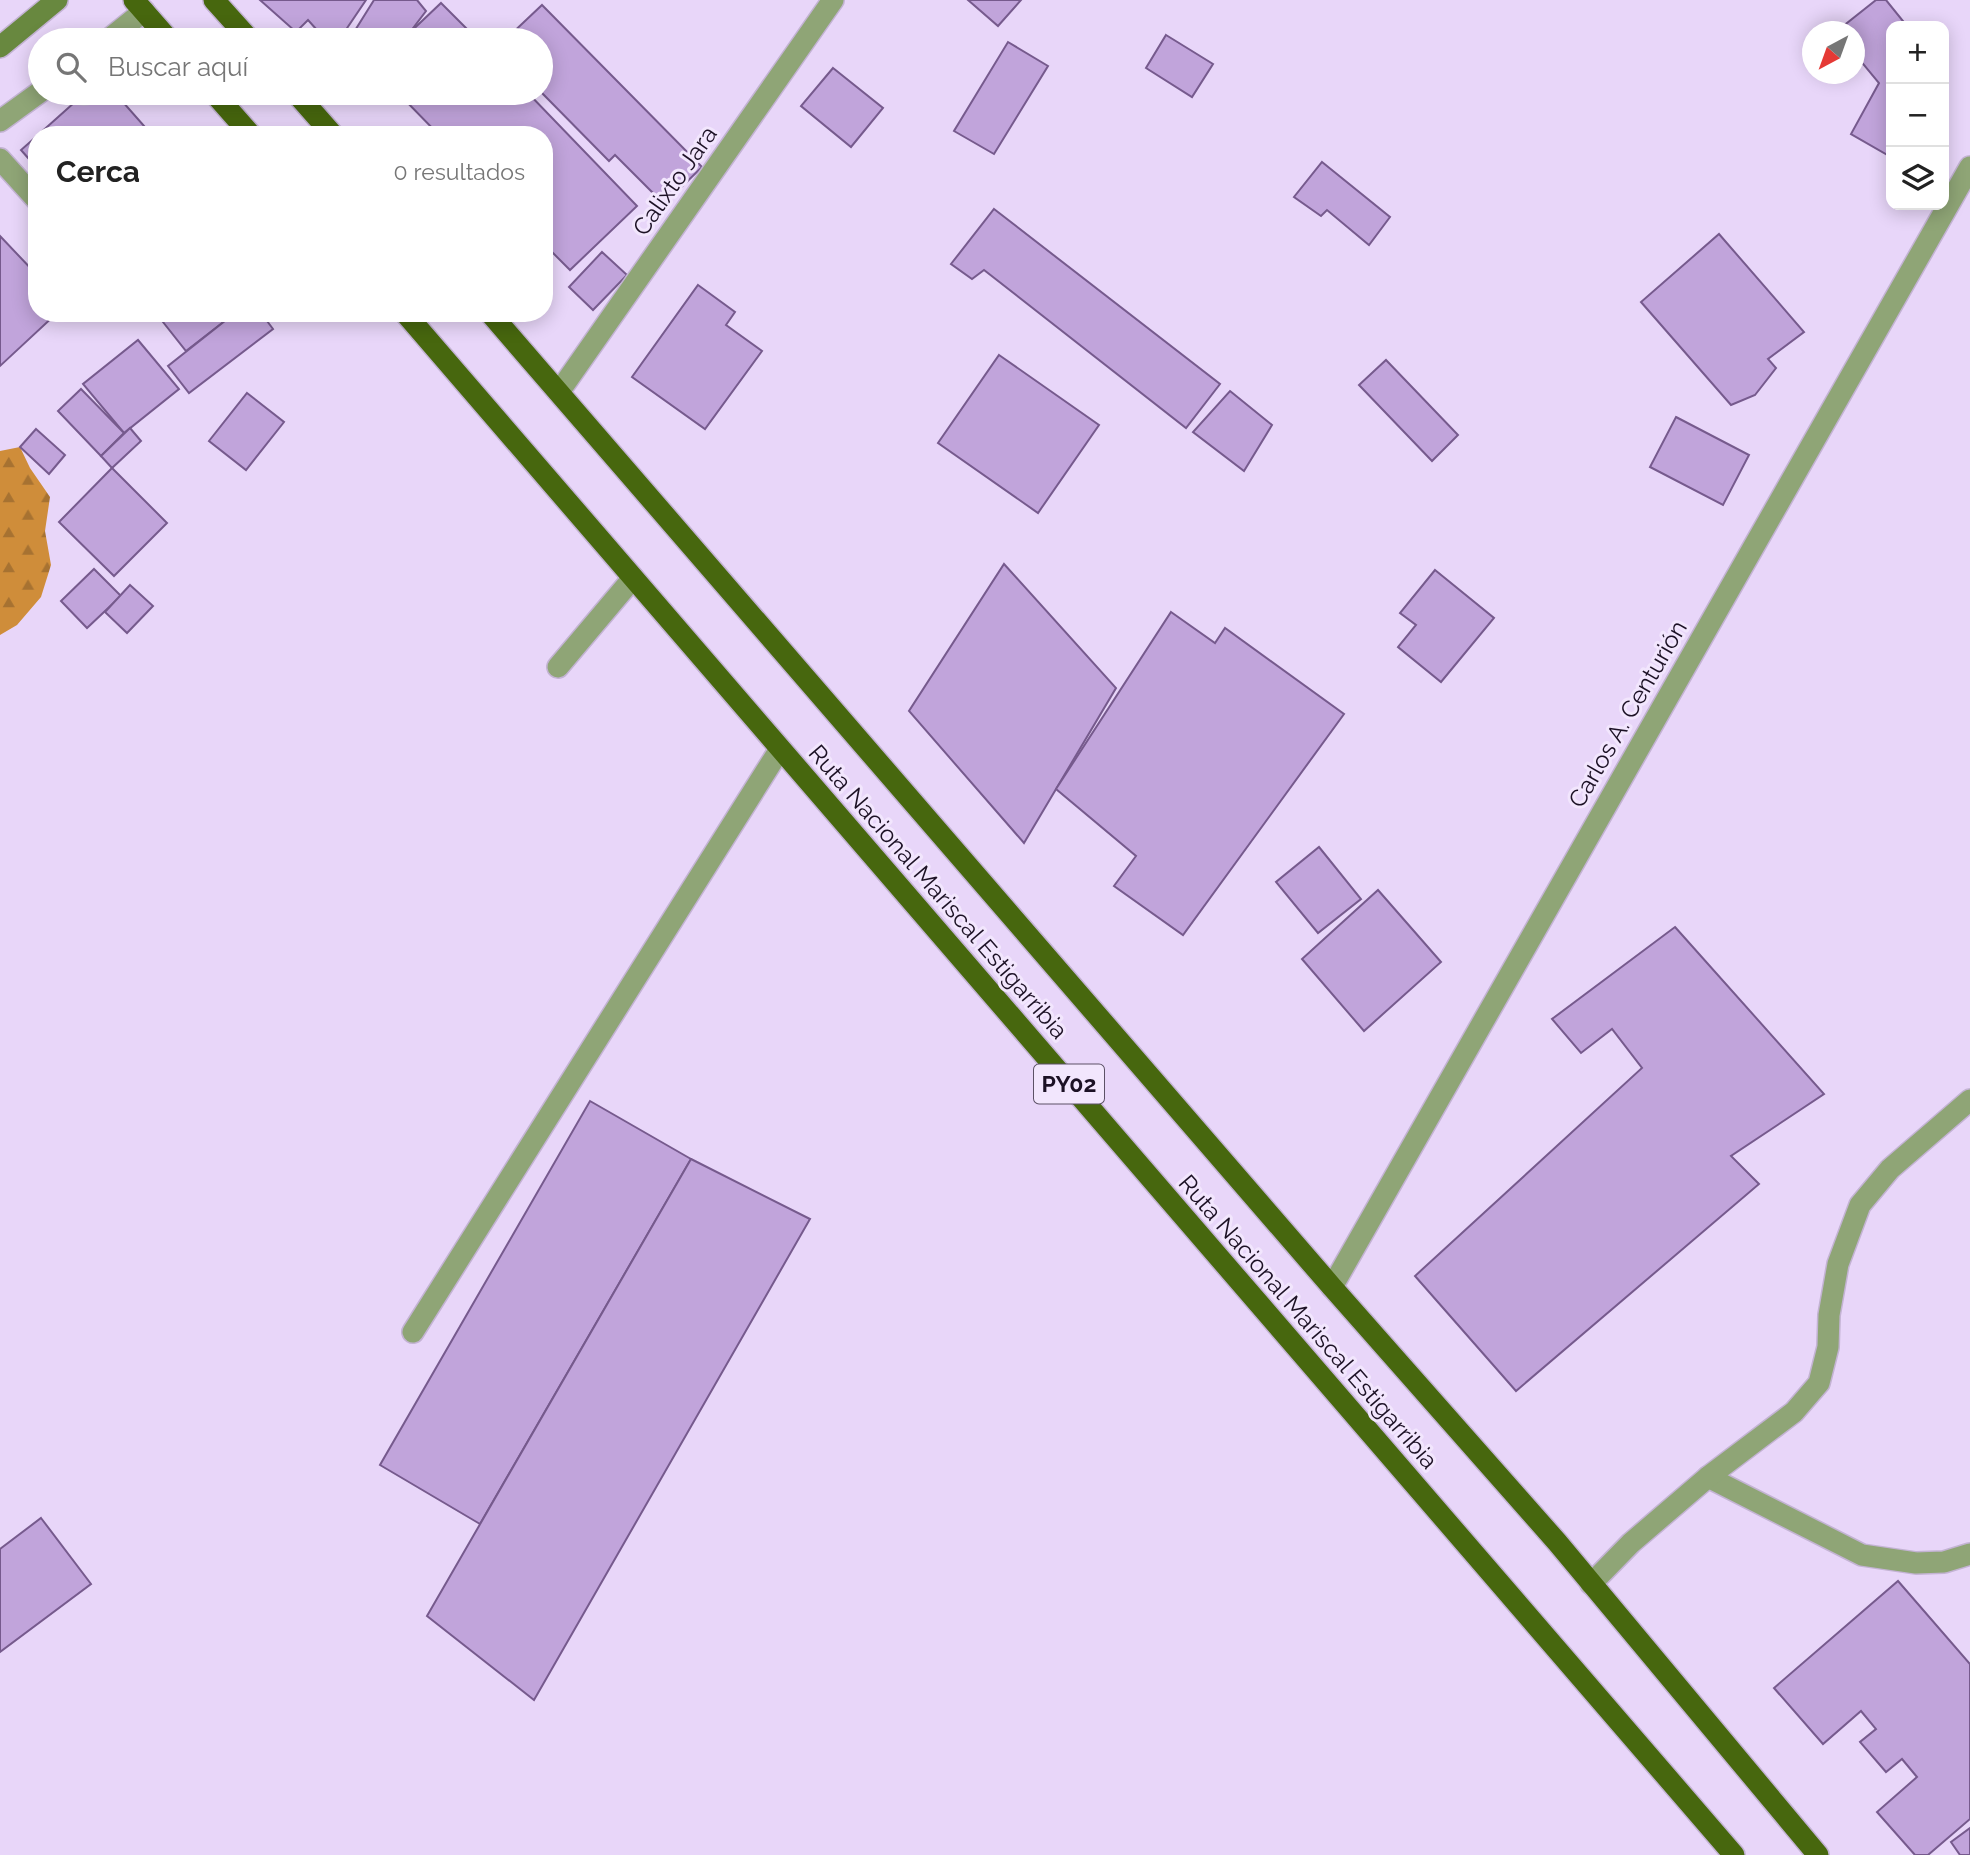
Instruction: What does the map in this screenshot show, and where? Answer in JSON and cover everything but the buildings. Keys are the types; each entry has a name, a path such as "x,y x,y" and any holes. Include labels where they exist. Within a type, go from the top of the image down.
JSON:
{"highway":[{"path":"214,0 239,28"},
{"path":"139,6 158,28"},
{"path":"225,105 243,126"},
{"path":"307,105 325,126"},
{"name":"Ruta Nacional Mariscal Estigarribia","path":"413,322 1734,1855"},
{"name":"Ruta Nacional Mariscal Estigarribia","path":"498,322 1591,1584 1818,1855"}],"main road":[{"path":"0,47 57,0"}],"street":[{"name":"Calixto Jara","path":"559,392 833,0"},
{"path":"119,28 139,6"},
{"path":"0,121 28,101"},
{"path":"0,159 28,190"},
{"name":"Carlos A. Centurión","path":"1332,1287 1970,167"},
{"path":"558,667 632,578"},
{"path":"413,1332 780,749"},
{"path":"1591,1584 1631,1543 1709,1477 1794,1412 1819,1383 1828,1347 1829,1315 1838,1264 1860,1205 1891,1169 1970,1100"},
{"path":"1709,1477 1861,1555 1916,1563 1944,1562 1970,1554"}],"green space":[{"path":"20,447 30,468 50,497 45,531 51,565 41,597 17,625 0,635 0,451"}]}
